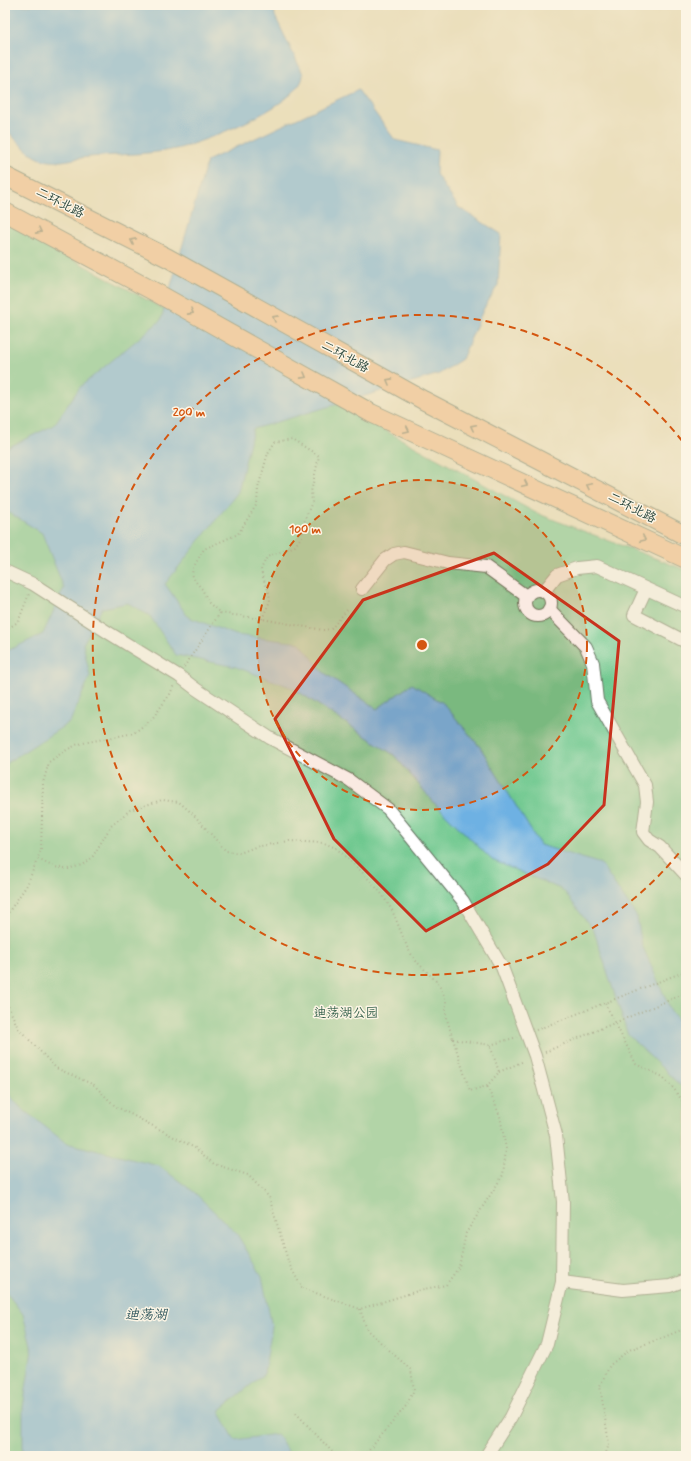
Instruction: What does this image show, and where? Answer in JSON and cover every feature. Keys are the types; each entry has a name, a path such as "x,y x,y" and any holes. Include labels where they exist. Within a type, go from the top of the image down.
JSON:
{"highway":[{"name":"二环北路","path":"5,176 168,258 423,400 686,536"},
{"name":"二环北路","path":"5,212 157,293 371,413 686,559"}],"lane":[{"path":"362,589 385,560 394,554 404,552 448,563 486,567 526,596"},
{"path":"544,591 557,575 577,568 597,566 686,607"},
{"path":"5,571 33,584 179,676 270,738 349,780 388,809 463,901 502,967 534,1056 556,1135 563,1202 562,1282 547,1344 511,1417 486,1456"},
{"path":"646,589 634,615 686,642"},
{"path":"534,590 544,591 550,599 549,609 541,615 531,614 525,606 526,596 534,590"},
{"path":"549,609 586,647 593,663 597,701 645,785 647,802 643,832 649,840 660,847 686,875"},
{"path":"562,1282 623,1290 670,1286 686,1280"}],"path":[{"path":"262,619 270,601 269,593 261,569 267,557 295,546 302,536 305,519 312,502 311,492 319,456 292,439 275,442 268,453 258,488 256,504 238,534 204,548 193,568 192,574 209,603 220,613 323,630 332,629 347,610"},
{"path":"5,630 18,622 33,584"},
{"path":"5,924 8,913 27,885 41,850 43,783 49,762 78,744 134,734 152,719 170,694 179,676 220,613"},
{"path":"38,859 54,867 68,869 82,865 93,856 111,826 130,810 162,800 179,802 193,814 226,851 240,853 255,847 289,841 324,843 336,848 362,872 381,893 392,910 408,949 415,960 438,983 446,1000 446,1016 470,1091 487,1086 499,1072 534,1056 686,993"},
{"path":"453,1039 490,1044 526,1034 686,972"},
{"path":"5,999 18,1028 56,1068 94,1085 115,1106 195,1148 214,1164 248,1175 269,1197 289,1264 302,1288 360,1309 446,1285 459,1267 466,1233 503,1175 506,1149 500,1116 487,1086"},
{"path":"605,1003 636,1064 663,1076 686,1106"},
{"path":"490,1044 499,1072"},
{"path":"360,1309 367,1330 411,1370 414,1390 406,1406 364,1456"},
{"path":"605,1456 609,1444 600,1386 610,1364 629,1350 686,1328"},
{"path":"5,1377 8,1388 5,1392"},
{"path":"296,1413 336,1456"}],"highlighted area":[{"path":"494,553 619,641 604,805 548,864 426,931 334,839 275,719 363,600"}],"green space":[{"name":"迪荡湖公园","path":"5,222 536,513 686,570 686,1456 5,1456"}],"water":[{"path":"5,5 274,5 275,16 303,74 299,86 288,97 271,109 251,120 209,138 180,148 157,152 89,157 61,161 44,160 28,151 5,127"},
{"path":"358,90 395,140 437,150 436,174 458,207 501,234 498,285 483,310 462,359 439,374 253,429 238,492 165,584 188,617 236,635 300,643 323,672 377,709 412,684 443,703 480,747 540,845 601,864 637,917 642,945 671,1011 686,1029 686,1091 628,1035 594,931 563,890 492,860 436,805 394,755 293,688 236,667 176,655 150,616 128,603 102,608 83,644 90,676 70,722 8,762 5,769 5,652 43,634 64,588 42,533 5,510 5,449 54,425 80,387 161,320 207,161"},
{"name":"迪荡湖","path":"5,1090 21,1108 66,1143 159,1166 194,1192 237,1234 262,1276 272,1327 264,1374 219,1411 235,1440 277,1434 290,1456 23,1456 23,1408 32,1350 23,1314 5,1291"}]}
